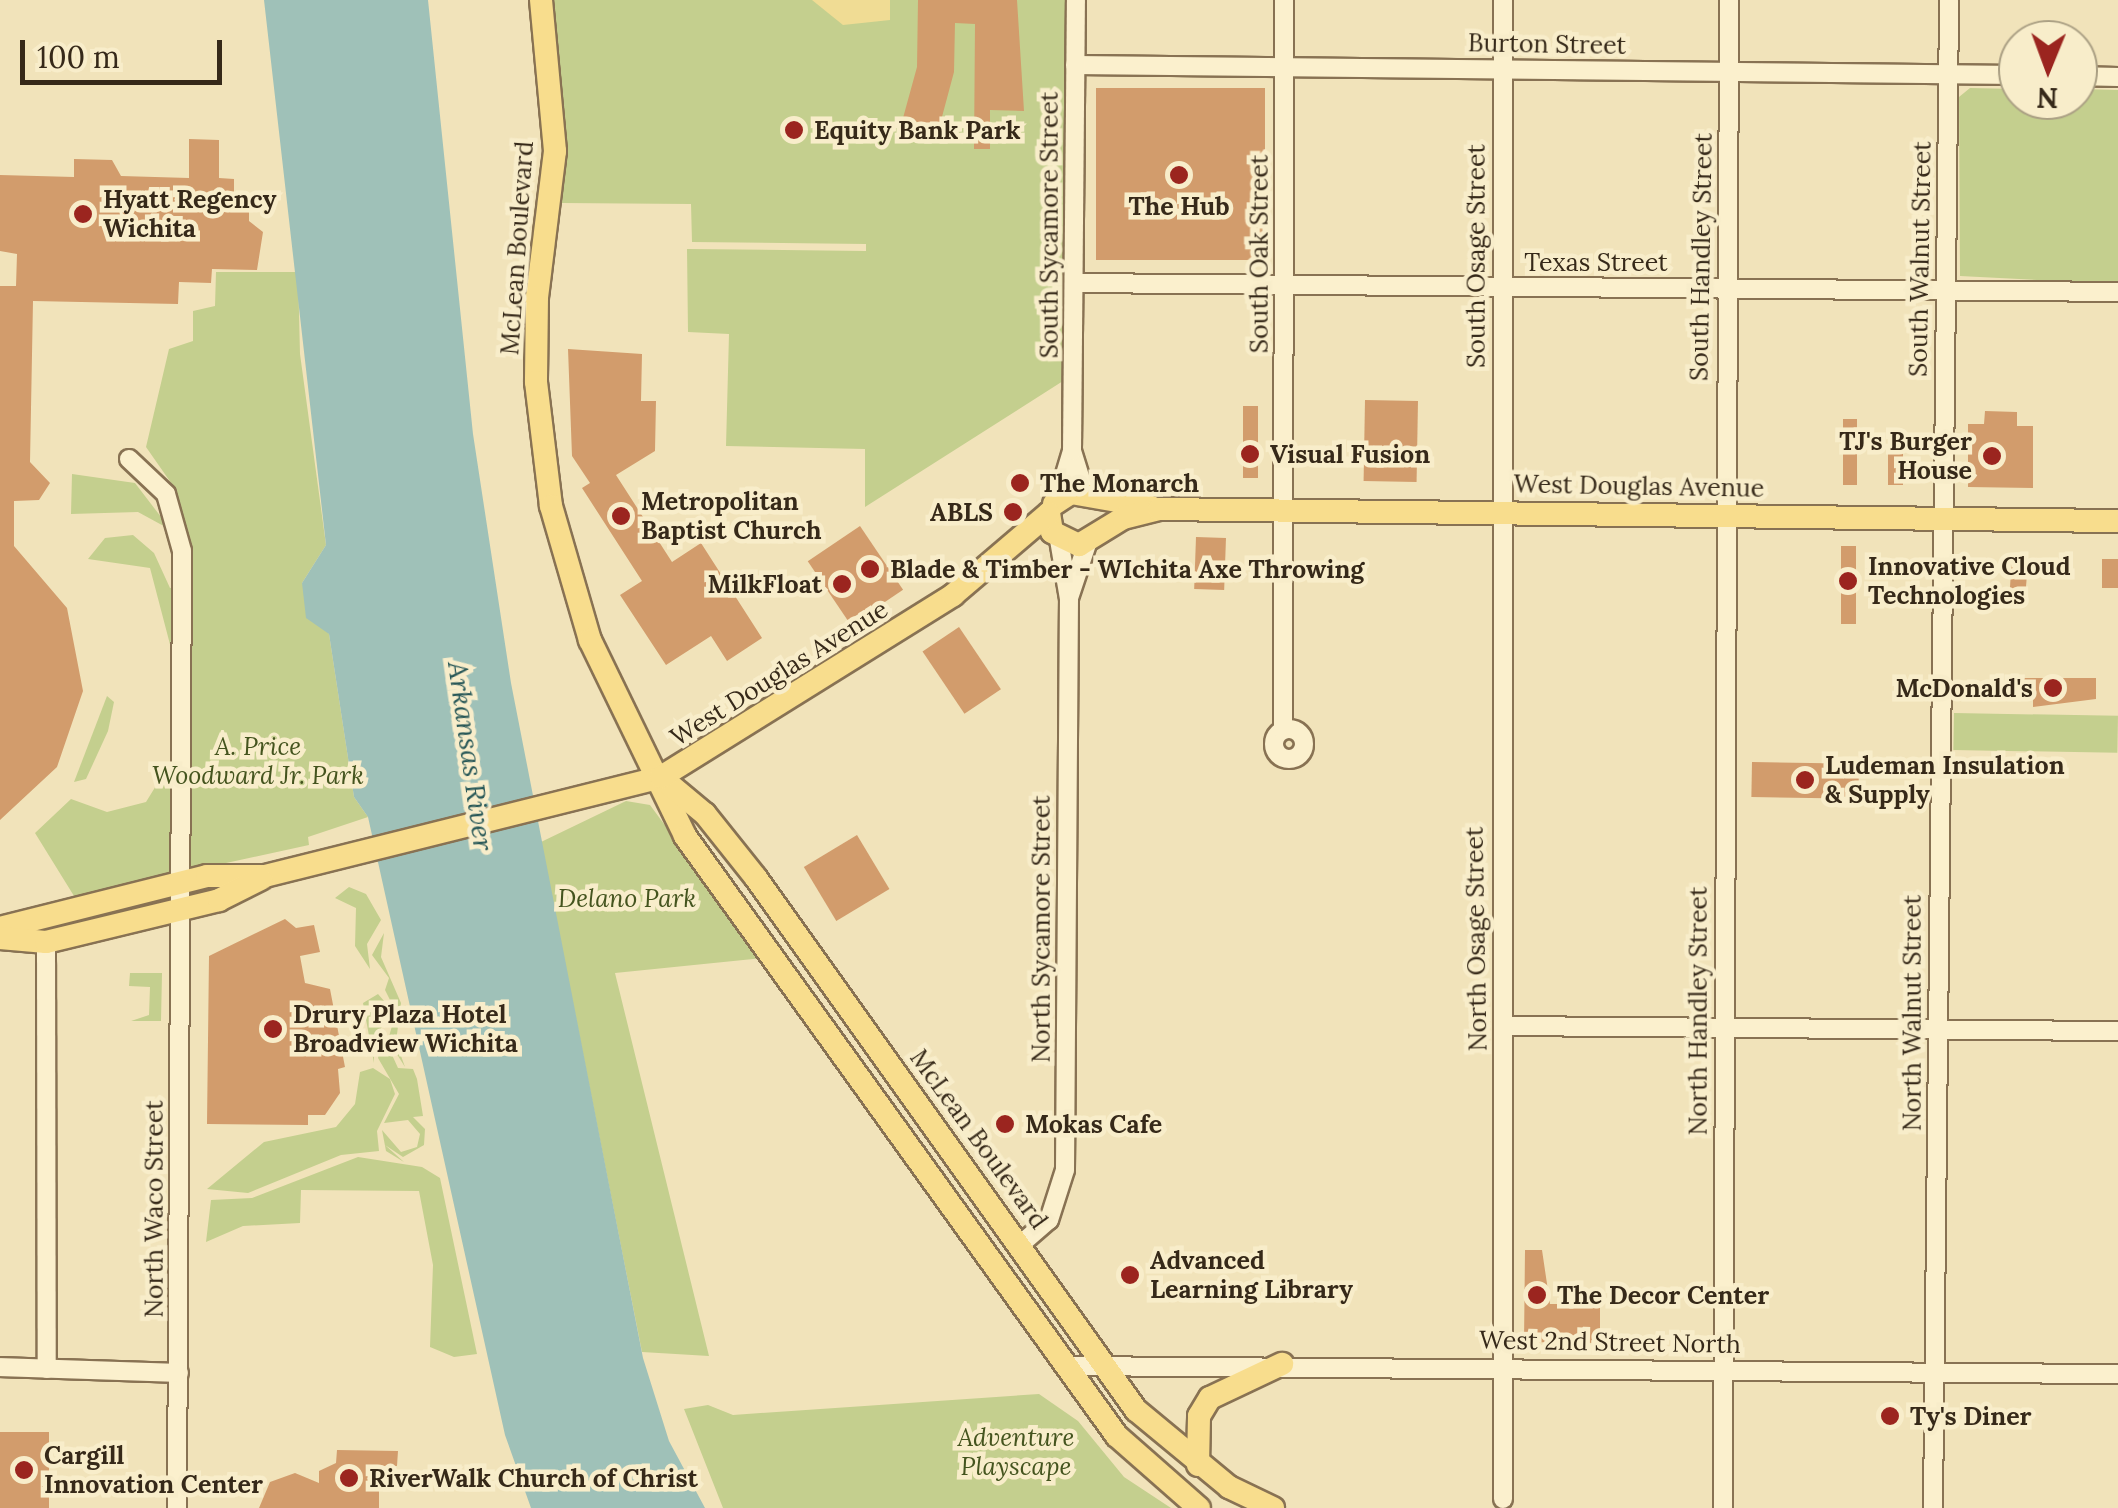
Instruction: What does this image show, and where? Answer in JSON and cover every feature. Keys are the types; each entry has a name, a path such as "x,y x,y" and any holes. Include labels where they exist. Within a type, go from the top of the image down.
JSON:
{"main road":[{"name":"McLean Boulevard","path":"542,0 555,151 535,352 551,506 590,640 661,777 685,836 1117,1436 1198,1508"},
{"name":"West Douglas Avenue","path":"0,938 46,942 178,909 265,876 661,777 722,745 1012,550 1053,506 1088,497 1159,509 2118,521"},
{"path":"1088,497 1100,515 1092,538"},
{"path":"1053,506 1059,539"},
{"name":"West Douglas Avenue","path":"1012,550 1059,539 1092,538 1159,509"},
{"name":"McLean Boulevard","path":"661,777 705,814 756,878 1136,1410 1198,1465 1273,1508"},
{"name":"West Douglas Avenue","path":"0,928 178,883 265,876"},
{"path":"1198,1465 1198,1416 1210,1398 1282,1364"}],"street":[{"name":"South Sycamore Street","path":"1053,506 1072,451 1076,0"},
{"name":"South Oak Street","path":"1283,730 1284,0"},
{"name":"South Osage Street","path":"1500,512 1504,0"},
{"name":"South Handley Street","path":"1724,515 1729,0"},
{"name":"South Walnut Street","path":"1942,518 1948,0"},
{"name":"Burton Street","path":"1075,65 1998,75"},
{"name":"Texas Street","path":"1074,283 2118,292"},
{"name":"South Sycamore Street","path":"1072,451 1088,497"},
{"name":"North Waco Street","path":"129,459 166,494 182,551 178,1508"},
{"name":"North Osage Street","path":"1500,512 1504,1500"},
{"name":"North Handley Street","path":"1723,1508 1724,515"},
{"name":"North Walnut Street","path":"1933,1508 1942,518"},
{"name":"North Sycamore Street","path":"1069,598 1092,538"},
{"name":"North Sycamore Street","path":"1021,1244 1048,1220 1065,1170 1069,598 1059,539"},
{"path":"46,942 47,1369"},
{"path":"1502,1026 2118,1031"},
{"name":"West 2nd Street North","path":"1065,1366 1502,1365 2118,1374"},
{"path":"3,1368 178,1373"}],"green space":[{"path":"548,0 1066,0 1063,381 865,507 865,449 726,446 729,334 688,332 687,249 866,251 866,244 692,242 691,204 562,203 564,143"},
{"path":"1970,88 1998,89 1998,120 2098,120 2098,90 2118,90 2118,284 1960,276 1959,97"},
{"name":"A. Price Woodward Jr. Park","path":"216,272 298,272 300,354 326,545 302,583 329,634 354,797 368,817 308,837 309,845 74,896 35,833 71,799 107,812 146,802 170,763 172,652 150,568 88,559 105,538 133,535 154,553 170,588 193,584 176,490 146,447 169,349 193,341 193,311 215,306"},
{"path":"72,474 135,483 171,530 138,512 71,514"},
{"path":"107,696 114,702 108,731 86,779 74,782"},
{"path":"1954,713 2118,716 2117,753 1953,750"},
{"name":"Delano Park","path":"626,801 650,805 763,958 615,973 709,1356 642,1352 541,842"},
{"path":"349,887 366,894 381,920 367,944 370,969 355,946 356,908 335,898"},
{"path":"384,933 381,957 401,1003 396,1042 405,1067 388,1040 396,1012 385,990 389,978 372,955"},
{"path":"130,973 162,973 161,1021 131,1021 149,1015 150,987 129,986"},
{"path":"378,994 392,1010 374,1040 374,1063 363,1003"},
{"path":"383,1035 398,1068 413,1069 417,1079 423,1116 413,1117 425,1129 424,1145 403,1157 385,1145 404,1162 386,1151 382,1130 401,1152 417,1147 420,1134 408,1120 384,1123 399,1094 378,1058"},
{"path":"373,1068 390,1079 395,1094 377,1131 379,1151 341,1155 248,1193 207,1189 264,1142 336,1127 355,1104 360,1072"},
{"path":"358,1157 422,1167 440,1178 477,1354 454,1357 430,1347 433,1265 419,1191 301,1190 300,1223 243,1226 206,1242 211,1200 252,1198"},
{"name":"Adventure Playscape","path":"1039,1394 1078,1421 1124,1477 1171,1508 723,1508 684,1409 708,1405 733,1415"}],"sand":[{"path":"812,0 890,0 890,20 843,25"}],"water":[{"name":"Arkansas River","path":"264,0 428,0 473,434 511,683 643,1358 669,1441 705,1508 531,1508 505,1435 368,817 354,797 329,634 306,618 302,583 326,545"}],"building":[{"name":"Equity Bank Park","path":"918,0 1017,0 1024,111 990,110 990,149 974,149 975,24 955,23 954,72 939,128 903,118 917,67"},
{"name":"The Hub","path":"1096,88 1265,88 1265,260 1096,260"},
{"path":"189,139 219,140 219,178 234,179 234,199 249,199 249,221 263,232 257,270 212,269 211,283 179,282 178,304 33,301 30,462 50,483 39,500 14,501 14,546 67,608 83,691 57,767 0,820 0,286 16,286 17,254 0,251 0,175 74,177 74,159 112,160 121,176 189,178"},
{"name":"Metropolitan Baptist Church","path":"568,349 642,354 641,401 656,401 655,451 616,475 672,562 701,543 762,638 727,661 711,636 666,665 620,595 642,581 582,488 590,483 572,456"},
{"path":"1365,400 1418,401 1417,482 1364,481"},
{"name":"Visual Fusion","path":"1243,406 1258,406 1258,478 1243,478"},
{"path":"1985,411 2017,412 2017,426 2033,426 2033,488 1968,487 1968,424 1984,424"},
{"path":"1843,419 1857,419 1857,485 1843,485"},
{"path":"1888,430 1903,430 1903,485 1888,485"},
{"path":"860,526 903,590 851,625 808,561"},
{"path":"1196,537 1226,538 1224,590 1194,589"},
{"name":"Innovative Cloud Technologies","path":"1841,546 1856,546 1856,624 1841,624"},
{"path":"2012,558 2028,559 2026,593 2010,592"},
{"path":"2102,559 2118,559 2118,588 2102,588"},
{"path":"959,627 1001,689 964,714 923,652"},
{"name":"McDonald's","path":"2009,678 2096,678 2096,699 2033,707 2033,698 2009,698"},
{"name":"Ludeman Insulation & Supply","path":"1752,762 1859,764 1858,799 1751,797"},
{"path":"857,835 889,889 836,921 804,867"},
{"name":"Drury Plaza Hotel Broadview Wichita","path":"285,919 296,928 314,925 320,952 300,956 305,983 330,989 345,1067 338,1069 340,1093 325,1115 308,1115 308,1125 207,1124 209,956"},
{"name":"The Decor Center","path":"1525,1250 1542,1250 1550,1304 1600,1304 1600,1343 1524,1342"},
{"name":"Cargill Innovation Center","path":"0,1432 49,1432 49,1508 0,1508"},
{"name":"RiverWalk Church of Christ","path":"337,1450 398,1451 397,1466 379,1466 379,1508 259,1508 270,1482 295,1473 319,1483 319,1471 336,1463"}],"place":[{"name":"Equity Bank Park","path":"794,130"},
{"name":"The Hub","path":"1179,175"},
{"name":"Hyatt Regency Wichita","path":"83,214"},
{"name":"Visual Fusion","path":"1250,454"},
{"name":"TJ's Burger House","path":"1992,456"},
{"name":"The Monarch","path":"1020,483"},
{"name":"ABLS","path":"1013,512"},
{"name":"Metropolitan Baptist Church","path":"621,516"},
{"name":"Blade & Timber - WIchita Axe Throwing","path":"870,569"},
{"name":"Innovative Cloud Technologies","path":"1848,581"},
{"name":"MilkFloat","path":"842,584"},
{"name":"McDonald's","path":"2053,688"},
{"name":"Ludeman Insulation & Supply","path":"1805,780"},
{"name":"Drury Plaza Hotel Broadview Wichita","path":"273,1029"},
{"name":"Mokas Cafe","path":"1005,1124"},
{"name":"Advanced Learning Library","path":"1130,1275"},
{"name":"The Decor Center","path":"1537,1295"},
{"name":"Ty's Diner","path":"1890,1416"},
{"name":"Cargill Innovation Center","path":"24,1470"},
{"name":"RiverWalk Church of Christ","path":"349,1478"}]}
